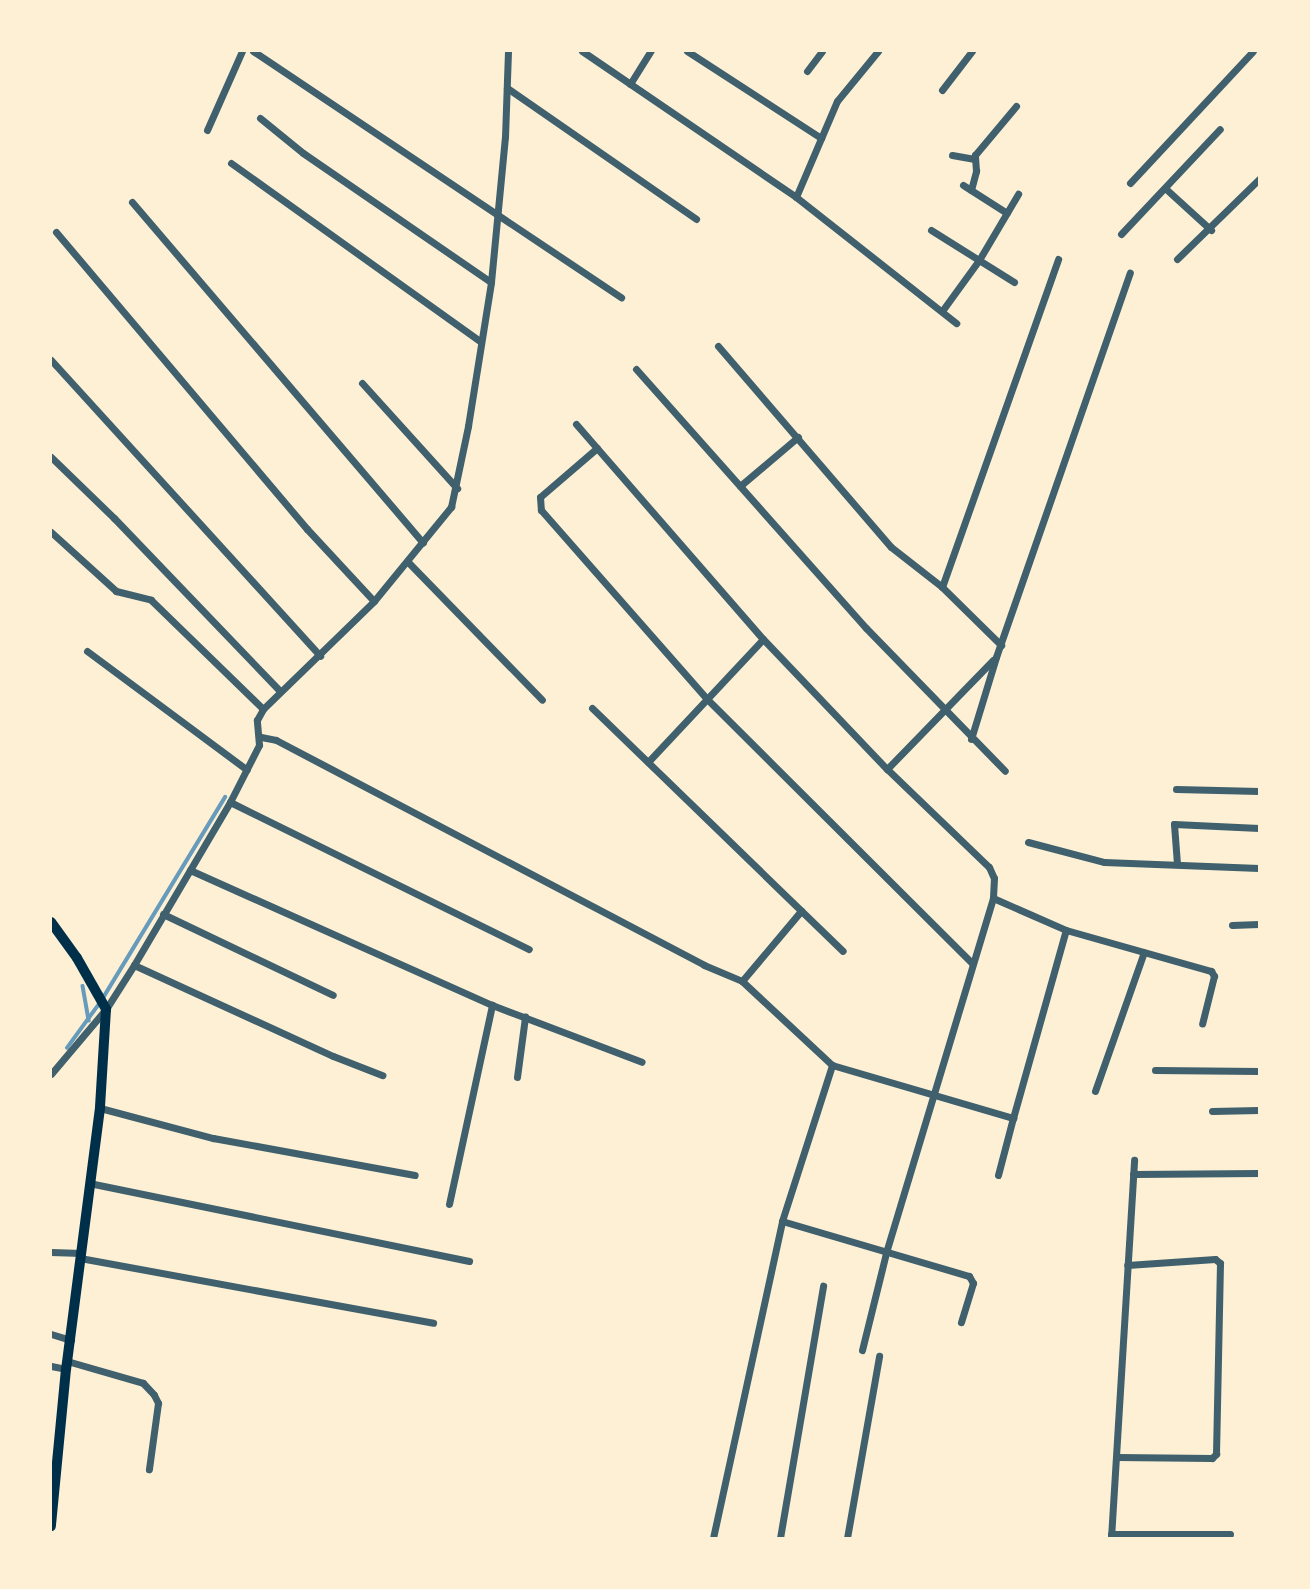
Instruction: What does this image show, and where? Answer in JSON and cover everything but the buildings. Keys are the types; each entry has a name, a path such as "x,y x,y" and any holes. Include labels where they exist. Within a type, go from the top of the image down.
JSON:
{"main road":[{"path":"51,922 77,958 106,1009 100,1108 67,1365 51,1526"}],"street":[{"path":"207,130 243,51"},
{"path":"253,51 621,297"},
{"path":"51,1074 106,1009 230,803 261,737 257,720 262,709 279,690 320,656 374,601 451,507 457,488 491,282 498,216 508,51"},
{"path":"582,51 796,197 956,323"},
{"path":"630,84 651,51"},
{"path":"687,51 821,138"},
{"path":"807,71 822,51"},
{"path":"796,197 837,101 878,51"},
{"path":"942,90 972,51"},
{"path":"1130,183 1253,51"},
{"path":"507,88 696,219"},
{"path":"971,190 976,171 975,159 1016,106"},
{"path":"260,118 303,153 491,282"},
{"path":"1121,234 1220,130"},
{"path":"952,155 975,159"},
{"path":"231,163 481,342"},
{"path":"1177,259 1211,230 1259,179"},
{"path":"963,185 1007,213"},
{"path":"1166,189 1211,230"},
{"path":"942,311 979,260 1018,194"},
{"path":"132,202 423,543"},
{"path":"931,230 1014,282"},
{"path":"56,232 307,529 374,601"},
{"path":"942,587 1058,259"},
{"path":"971,738 996,657 1130,273"},
{"path":"718,346 891,547 942,587 1001,646"},
{"path":"51,360 320,656"},
{"path":"636,369 944,711 1005,771"},
{"path":"362,383 457,488"},
{"path":"576,424 763,639 887,768 989,867 995,878 993,898 886,1253 862,1350"},
{"path":"740,486 798,436"},
{"path":"597,448 545,492 540,505 707,699 972,963"},
{"path":"51,457 114,517 144,552 279,690"},
{"path":"51,532 116,591 150,600 262,709"},
{"path":"408,562 542,700"},
{"path":"648,762 763,639"},
{"path":"87,652 247,770"},
{"path":"887,768 996,657"},
{"path":"592,708 843,951"},
{"path":"261,737 276,740 704,965 742,981 832,1065 1013,1118"},
{"path":"1176,789 1259,791"},
{"path":"230,803 529,949"},
{"path":"1177,864 1174,824 1259,828"},
{"path":"1028,842 1104,862 1259,868"},
{"path":"190,870 492,1005 642,1062"},
{"path":"993,898 1066,930 1214,974 1202,1024"},
{"path":"742,981 801,911"},
{"path":"163,914 332,995"},
{"path":"1232,925 1259,924"},
{"path":"998,1175 1066,930"},
{"path":"1095,1091 1143,952"},
{"path":"134,965 382,1075"},
{"path":"449,1204 492,1005"},
{"path":"517,1077 525,1017"},
{"path":"713,1538 782,1221 832,1065"},
{"path":"1155,1070 1259,1071"},
{"path":"100,1108 213,1138 415,1175"},
{"path":"1212,1111 1259,1110"},
{"path":"1134,1160 1118,1457 1111,1536 1230,1534"},
{"path":"1133,1174 1259,1173"},
{"path":"89,1183 469,1261"},
{"path":"782,1221 971,1278 961,1322"},
{"path":"51,1252 433,1323"},
{"path":"1118,1457 1212,1458 1216,1454 1220,1263 1215,1259 1127,1265"},
{"path":"780,1538 823,1286"},
{"path":"51,1334 71,1340"},
{"path":"846,1538 879,1356"},
{"path":"51,1366 67,1365 143,1383 158,1403 149,1469"}],"waterway":[{"path":"103,998 225,797"},
{"path":"83,986 89,1020"},
{"path":"67,1048 99,1004"}]}
